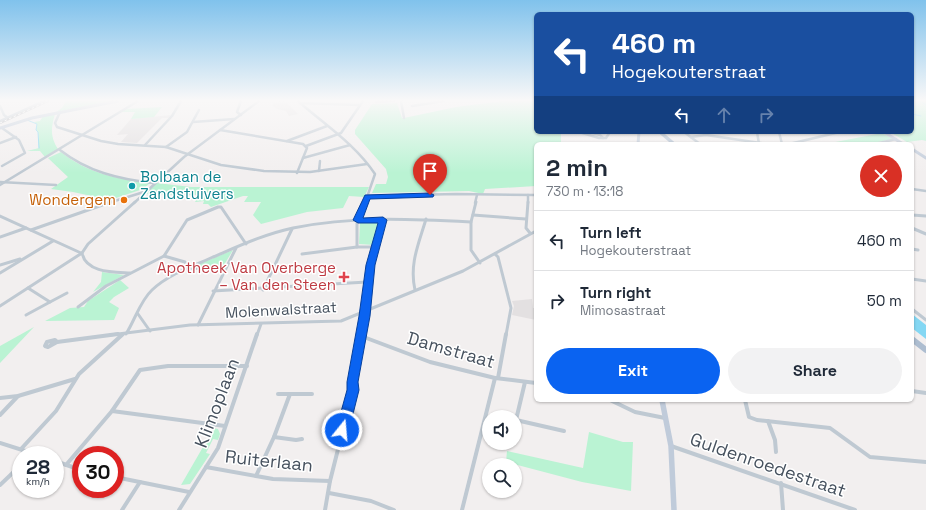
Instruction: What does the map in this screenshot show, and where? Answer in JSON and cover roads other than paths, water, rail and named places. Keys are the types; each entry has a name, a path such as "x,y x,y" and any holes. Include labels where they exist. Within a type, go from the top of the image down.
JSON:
{"main road":[{"path":"662,134 672,142"},
{"path":"914,341 926,350"}],"street":[{"path":"1,128 12,125"},
{"path":"56,125 57,127 82,136 118,144 166,147 221,165 245,169 297,173 367,164"},
{"path":"4,183 100,125"},
{"path":"145,145 164,125"},
{"path":"166,147 187,132 191,125"},
{"path":"0,306 81,253 86,245 187,154 227,125"},
{"path":"220,130 303,144 306,146 339,134 346,125"},
{"path":"286,141 327,126 350,144 367,164 375,176 358,220 357,247"},
{"path":"1,128 20,140 25,153 2,166"},
{"path":"587,134 603,138 606,138 609,134"},
{"path":"601,134 603,138"},
{"path":"687,134 697,142"},
{"path":"798,142 833,134"},
{"path":"887,134 900,142"},
{"path":"691,137 706,135 752,142"},
{"path":"0,143 16,137"},
{"path":"886,142 896,140"},
{"path":"303,158 350,144"},
{"path":"297,173 306,146"},
{"path":"60,150 74,162 94,171 125,179 154,183"},
{"path":"914,150 926,158"},
{"path":"319,171 320,160"},
{"path":"0,184 56,185"},
{"path":"914,189 926,191"},
{"path":"30,230 126,196 144,192"},
{"path":"367,196 456,194 534,195"},
{"path":"477,195 471,222 472,250 480,263"},
{"path":"528,195 526,228 530,233"},
{"path":"78,307 82,302 164,256 187,220 218,207 221,207 246,244"},
{"path":"473,215 526,219"},
{"path":"0,216 81,253 83,258 98,270 130,274"},
{"path":"914,216 926,216"},
{"path":"24,446 56,411 75,379 124,334 152,290 189,269 237,247 292,228 358,220 426,219 471,222"},
{"path":"415,290 411,278 413,260 426,219"},
{"path":"325,510 330,481 349,408 365,311 367,282 383,220"},
{"path":"0,237 26,228"},
{"path":"263,290 292,228"},
{"path":"914,229 926,234"},
{"name":"Molenwalstraat","path":"57,342 198,325 334,322 463,271 480,263 534,232"},
{"path":"275,233 290,234"},
{"path":"0,273 53,241"},
{"path":"198,325 226,266 237,247"},
{"path":"302,254 357,247 375,247"},
{"path":"914,249 918,250"},
{"path":"462,510 497,378 511,308 498,256 495,254"},
{"path":"164,256 185,262 189,269"},
{"path":"0,264 26,257"},
{"path":"189,269 226,266"},
{"path":"914,279 926,281"},
{"path":"214,291 263,290 324,284 367,282"},
{"path":"28,288 50,302"},
{"path":"26,315 67,293"},
{"path":"914,311 926,320"},
{"path":"138,314 150,330"},
{"name":"Klimoplaan","path":"179,510 218,448 261,324"},
{"name":"Damstraat","path":"361,336 430,362 497,378 534,383"},
{"path":"72,467 66,465 112,411 140,370 168,366 247,366"},
{"path":"0,398 18,396 75,379"},
{"path":"524,382 516,420 564,431"},
{"path":"914,391 926,393"},
{"path":"278,394 312,394"},
{"path":"256,476 274,437 290,394"},
{"path":"0,415 18,396"},
{"path":"614,402 635,412 667,418"},
{"path":"663,402 667,418 671,446 674,510"},
{"path":"745,402 749,417 768,421 830,428 870,457 926,462"},
{"path":"112,411 225,426"},
{"path":"768,421 775,440 776,452"},
{"path":"274,437 296,440 302,439"},
{"path":"0,443 12,446"},
{"name":"Guldenroedestraat","path":"671,446 779,482 856,510"},
{"name":"Ruiterlaan","path":"206,468 256,476 330,481"},
{"path":"0,485 12,474"},
{"path":"124,479 189,492"},
{"path":"122,510 140,482"},
{"path":"779,482 783,510"},
{"path":"329,493 394,510"}],"water":[{"path":"914,316 926,325 926,339 914,330"}],"waterway":[{"path":"37,125 36,130 38,132 39,148"}],"place":[{"name":"Bolbaan de Zandstuivers","path":"132,186"},
{"name":"Wondergem","path":"124,200"},
{"name":"Apotheek Van Overberge – Van den Steen","path":"344,277"}]}
